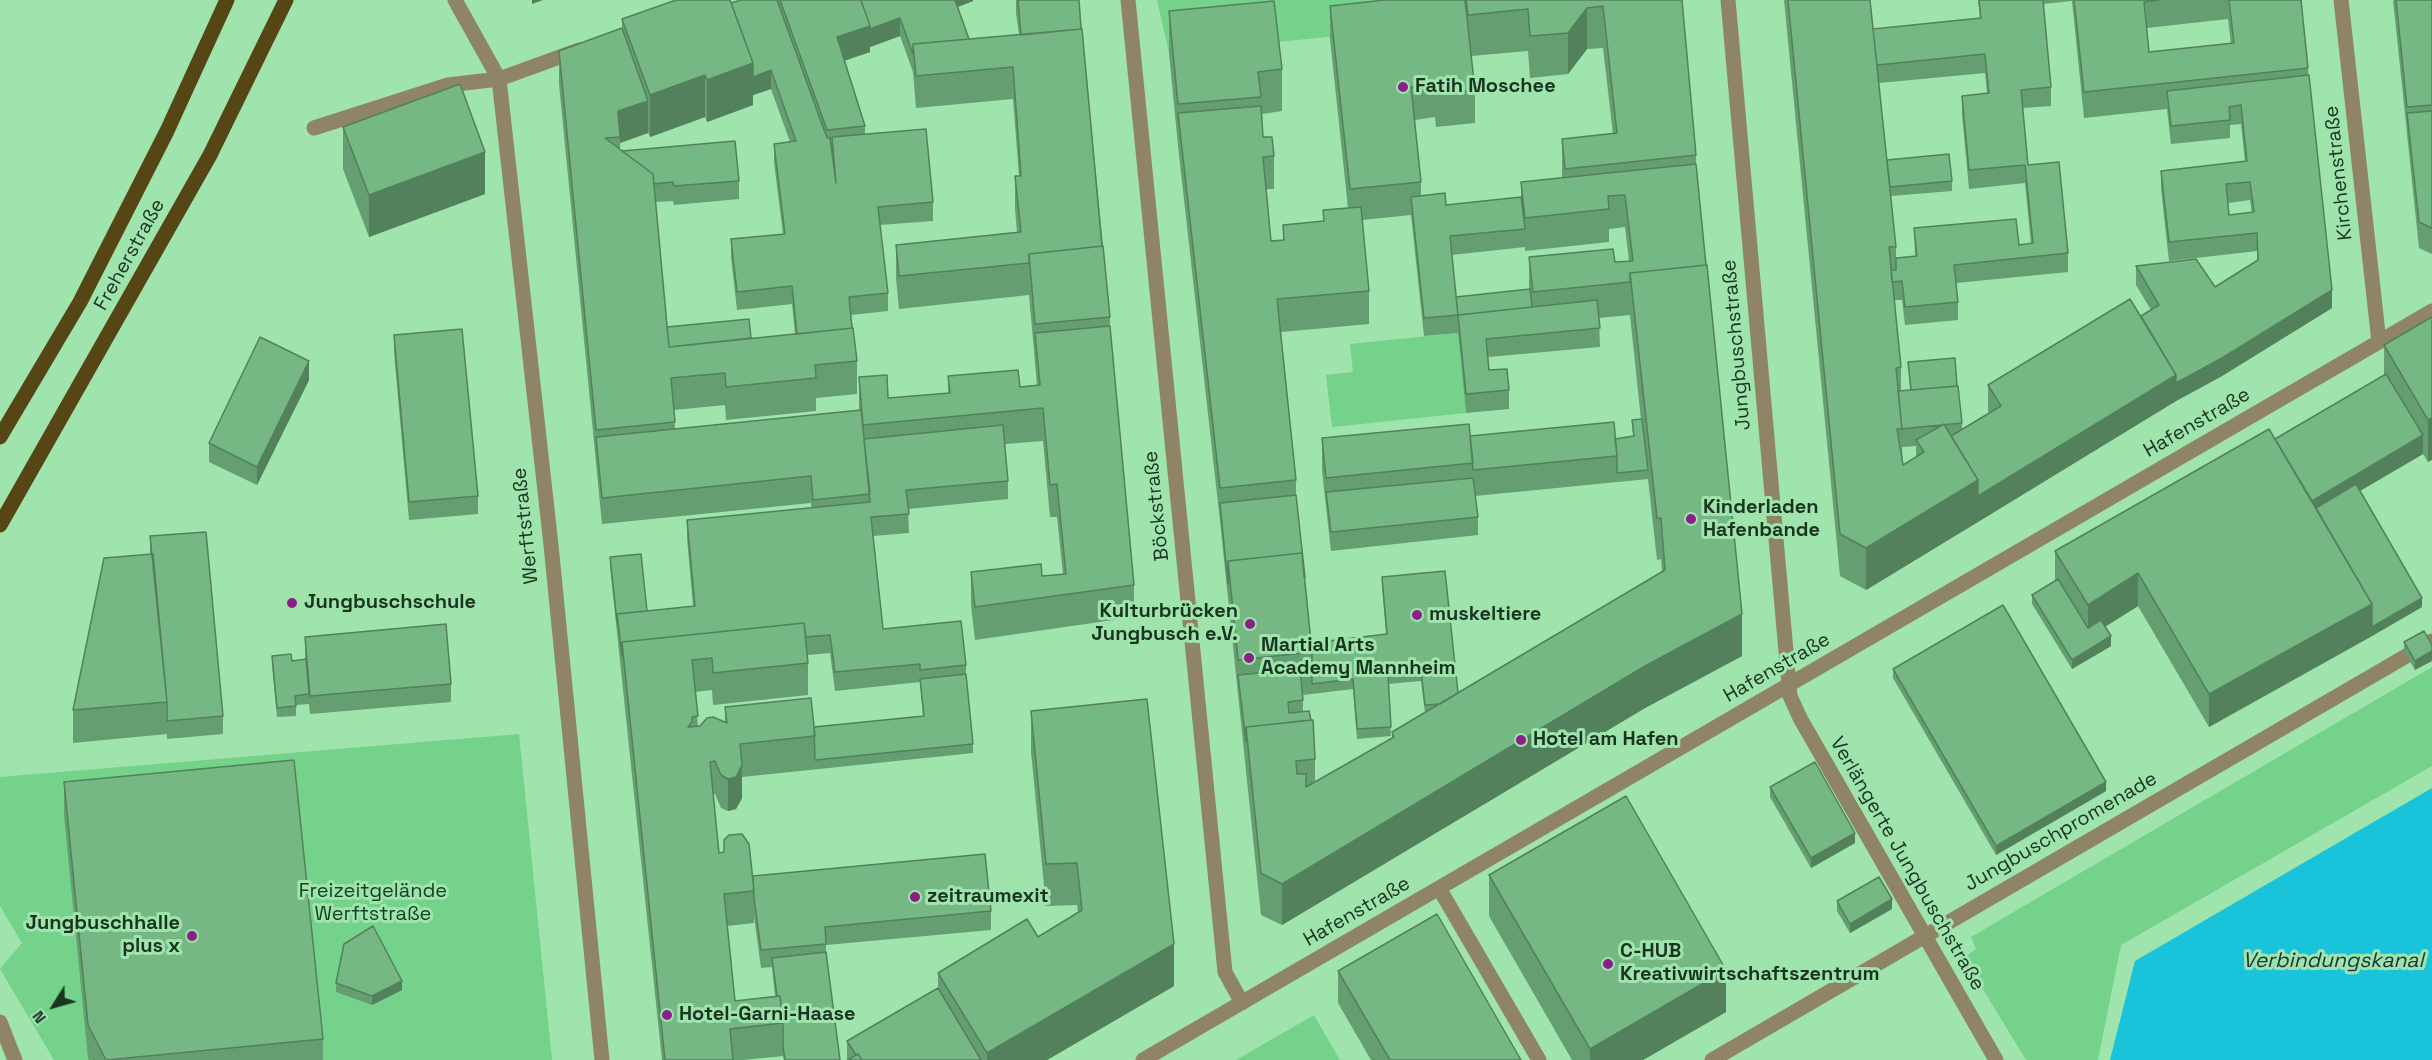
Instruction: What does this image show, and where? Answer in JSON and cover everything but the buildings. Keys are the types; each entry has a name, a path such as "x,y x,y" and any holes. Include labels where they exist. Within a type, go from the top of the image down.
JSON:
{"main road":[{"name":"Freherstraße","path":"0,525 210,155 286,0"},
{"name":"Freherstraße","path":"0,437 80,302 167,130 225,1"}],"street":[{"name":"Werftstraße","path":"455,0 499,79 551,545 602,1060"},
{"name":"Böckstraße","path":"1128,0 1226,972 1242,1003"},
{"name":"Jungbuschstraße","path":"1728,0 1788,686"},
{"name":"Kirchenstraße","path":"2341,0 2379,342"},
{"path":"314,128 448,85 499,79 590,46"},
{"name":"Hafenstraße","path":"1143,1060 2432,311"},
{"name":"Jungbuschpromenade","path":"1712,1060 2432,641"},
{"name":"Verlängerte Jungbuschstraße","path":"1788,686 1791,701 1800,718 1996,1060"},
{"path":"1439,888 1539,1060"},
{"path":"0,1022 8,1051"}],"green space":[{"path":"1157,0 1467,0 1475,22 1169,53"},
{"path":"1458,333 1466,413 1332,427 1326,375 1353,372 1350,344"},
{"path":"2432,667 2432,766 2121,945 2098,1060 2026,1060 1964,958 1976,949 1971,937"},
{"name":"Freizeitgelände Werftstraße","path":"519,734 552,1060 54,1060 0,969 22,943 0,906 0,777"},
{"path":"1314,1015 1340,1060 1236,1060"}],"water":[{"name":"Verbindungskanal","path":"2432,788 2432,1060 2110,1060 2135,961"}],"place":[{"name":"Fatih Moschee","path":"1403,87"},
{"name":"Kinderladen Hafenbande","path":"1691,519"},
{"name":"Jungbuschschule","path":"292,603"},
{"name":"muskeltiere","path":"1417,615"},
{"name":"Kulturbrücken Jungbusch e.V.","path":"1250,624"},
{"name":"Martial Arts Academy Mannheim","path":"1249,658"},
{"name":"Hotel am Hafen","path":"1521,740"},
{"name":"zeitraumexit","path":"915,897"},
{"name":"Jungbuschhalle plus x","path":"192,936"},
{"name":"C-HUB Kreativwirtschaftszentrum","path":"1608,964"},
{"name":"Hotel-Garni-Haase","path":"667,1015"}]}
